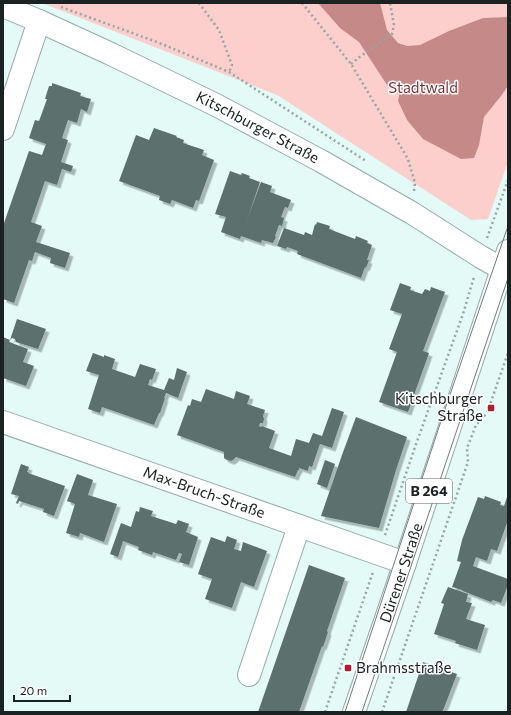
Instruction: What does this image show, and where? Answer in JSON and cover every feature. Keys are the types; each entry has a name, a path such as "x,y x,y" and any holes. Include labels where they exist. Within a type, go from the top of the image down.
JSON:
{"street":[{"name":"Kitschburger Straße","path":"3,6 111,54 216,105 321,161 412,213 480,257 506,266"},
{"path":"3,129 39,21"},
{"name":"Dürener Straße","path":"354,712 506,266"},
{"name":"Max-Bruch-Straße","path":"3,422 405,563"},
{"path":"249,675 299,526"}],"path":[{"path":"199,3 219,30 232,65 229,72"},
{"path":"302,3 351,64 408,159 415,184 414,192 407,188"},
{"path":"351,64 392,34 394,24 390,3"},
{"path":"61,7 157,42 229,72 368,162"},
{"path":"325,712 415,447 463,314 480,257 508,180"},
{"path":"382,712 468,462 467,448 476,425 487,413 508,353"},
{"path":"340,669 344,670"}],"green space":[{"name":"Stadtwald","path":"42,3 508,3 508,162 488,219 471,220 277,95"}],"shaded area":[{"path":"318,3 380,3 387,30 398,43 407,46 420,45 449,31 483,18 508,17 508,86 484,117 479,145 474,158 461,159 423,139 407,120 398,101 400,91 389,88 359,42 340,28"}],"building":[{"path":"52,83 81,93 80,96 91,99 87,112 81,109 77,123 68,120 62,138 68,140 61,162 73,166 71,172 62,169 57,185 45,181 31,222 42,226 36,242 70,253 65,268 50,263 51,258 35,252 32,261 29,260 14,303 3,299 3,226 29,151 42,155 46,144 29,138 35,120 39,121 47,99 45,99 49,86 52,86"},
{"path":"154,128 177,136 176,137 184,140 183,143 204,150 202,155 214,160 199,201 196,200 193,208 172,200 170,204 159,200 160,196 119,181 136,135 149,140"},
{"path":"230,171 241,175 242,173 250,176 249,178 260,182 247,220 261,182 272,186 270,192 291,200 288,208 285,207 281,217 284,218 282,226 279,225 273,243 262,240 261,243 241,236 240,239 221,232 226,217 215,214"},
{"path":"317,222 330,226 329,229 355,239 356,236 368,241 367,243 372,245 367,260 369,260 361,278 297,254 298,251 287,247 286,249 277,246 284,228 304,235 305,232 312,235"},
{"path":"400,283 411,287 410,290 422,294 425,289 430,291 431,287 445,292 423,351 429,353 408,412 379,402 397,352 389,349 402,314 390,310"},
{"path":"17,319 46,329 38,349 16,342 15,339 12,338 10,340"},
{"path":"3,337 10,340 9,342 28,349 23,362 34,366 26,386 3,378"},
{"path":"93,353 115,359 112,369 135,377 140,364 156,369 152,380 150,379 148,385 164,390 169,378 174,380 177,368 187,372 178,398 166,393 160,413 154,425 102,407 100,413 88,409 99,375 86,371"},
{"path":"206,389 234,399 236,391 250,396 247,404 265,410 263,423 260,423 259,426 275,431 269,448 291,456 296,439 309,443 313,433 322,436 332,408 344,412 332,448 320,444 312,467 309,466 308,471 299,468 295,477 236,457 231,461 227,460 224,458 224,452 177,435 188,405 190,406 192,399 201,402"},
{"path":"356,417 407,437 379,528 321,516"},
{"path":"325,460 335,464 327,488 317,484"},
{"path":"21,464 29,467 28,473 65,486 54,516 43,512 44,509 19,501 18,504 16,503 19,496 11,494"},
{"path":"77,474 93,480 88,495 117,504 104,542 80,533 79,537 66,533 75,504 67,501"},
{"path":"508,494 508,520 497,551 491,549 487,561 476,557 473,566 508,579 508,585 501,603 493,600 491,602 452,587 461,562 457,561 462,540 478,497 484,499 485,496 501,502 500,505 504,506"},
{"path":"140,507 153,511 151,516 176,524 178,520 189,524 186,532 198,537 189,565 179,562 182,554 179,553 176,560 153,552 152,555 138,550 139,547 123,541 118,557 110,554 121,523 131,527 136,511 139,512"},
{"path":"227,536 237,540 234,549 241,551 243,542 267,551 254,587 241,582 232,608 205,599 212,579 198,574 211,537 225,542"},
{"path":"309,565 345,578 323,647 322,646 299,712 258,712"},
{"path":"448,587 468,594 466,602 472,603 466,619 485,625 477,650 434,634 444,604 441,603"},
{"path":"423,662 457,674 442,712 406,712"}],"tram line":[{"path":"345,712 443,415 508,226"},
{"path":"362,712 508,278"}],"place":[{"name":"Kitschburger Straße","path":"491,408"},
{"name":"Brahmsstraße","path":"348,668"}]}
